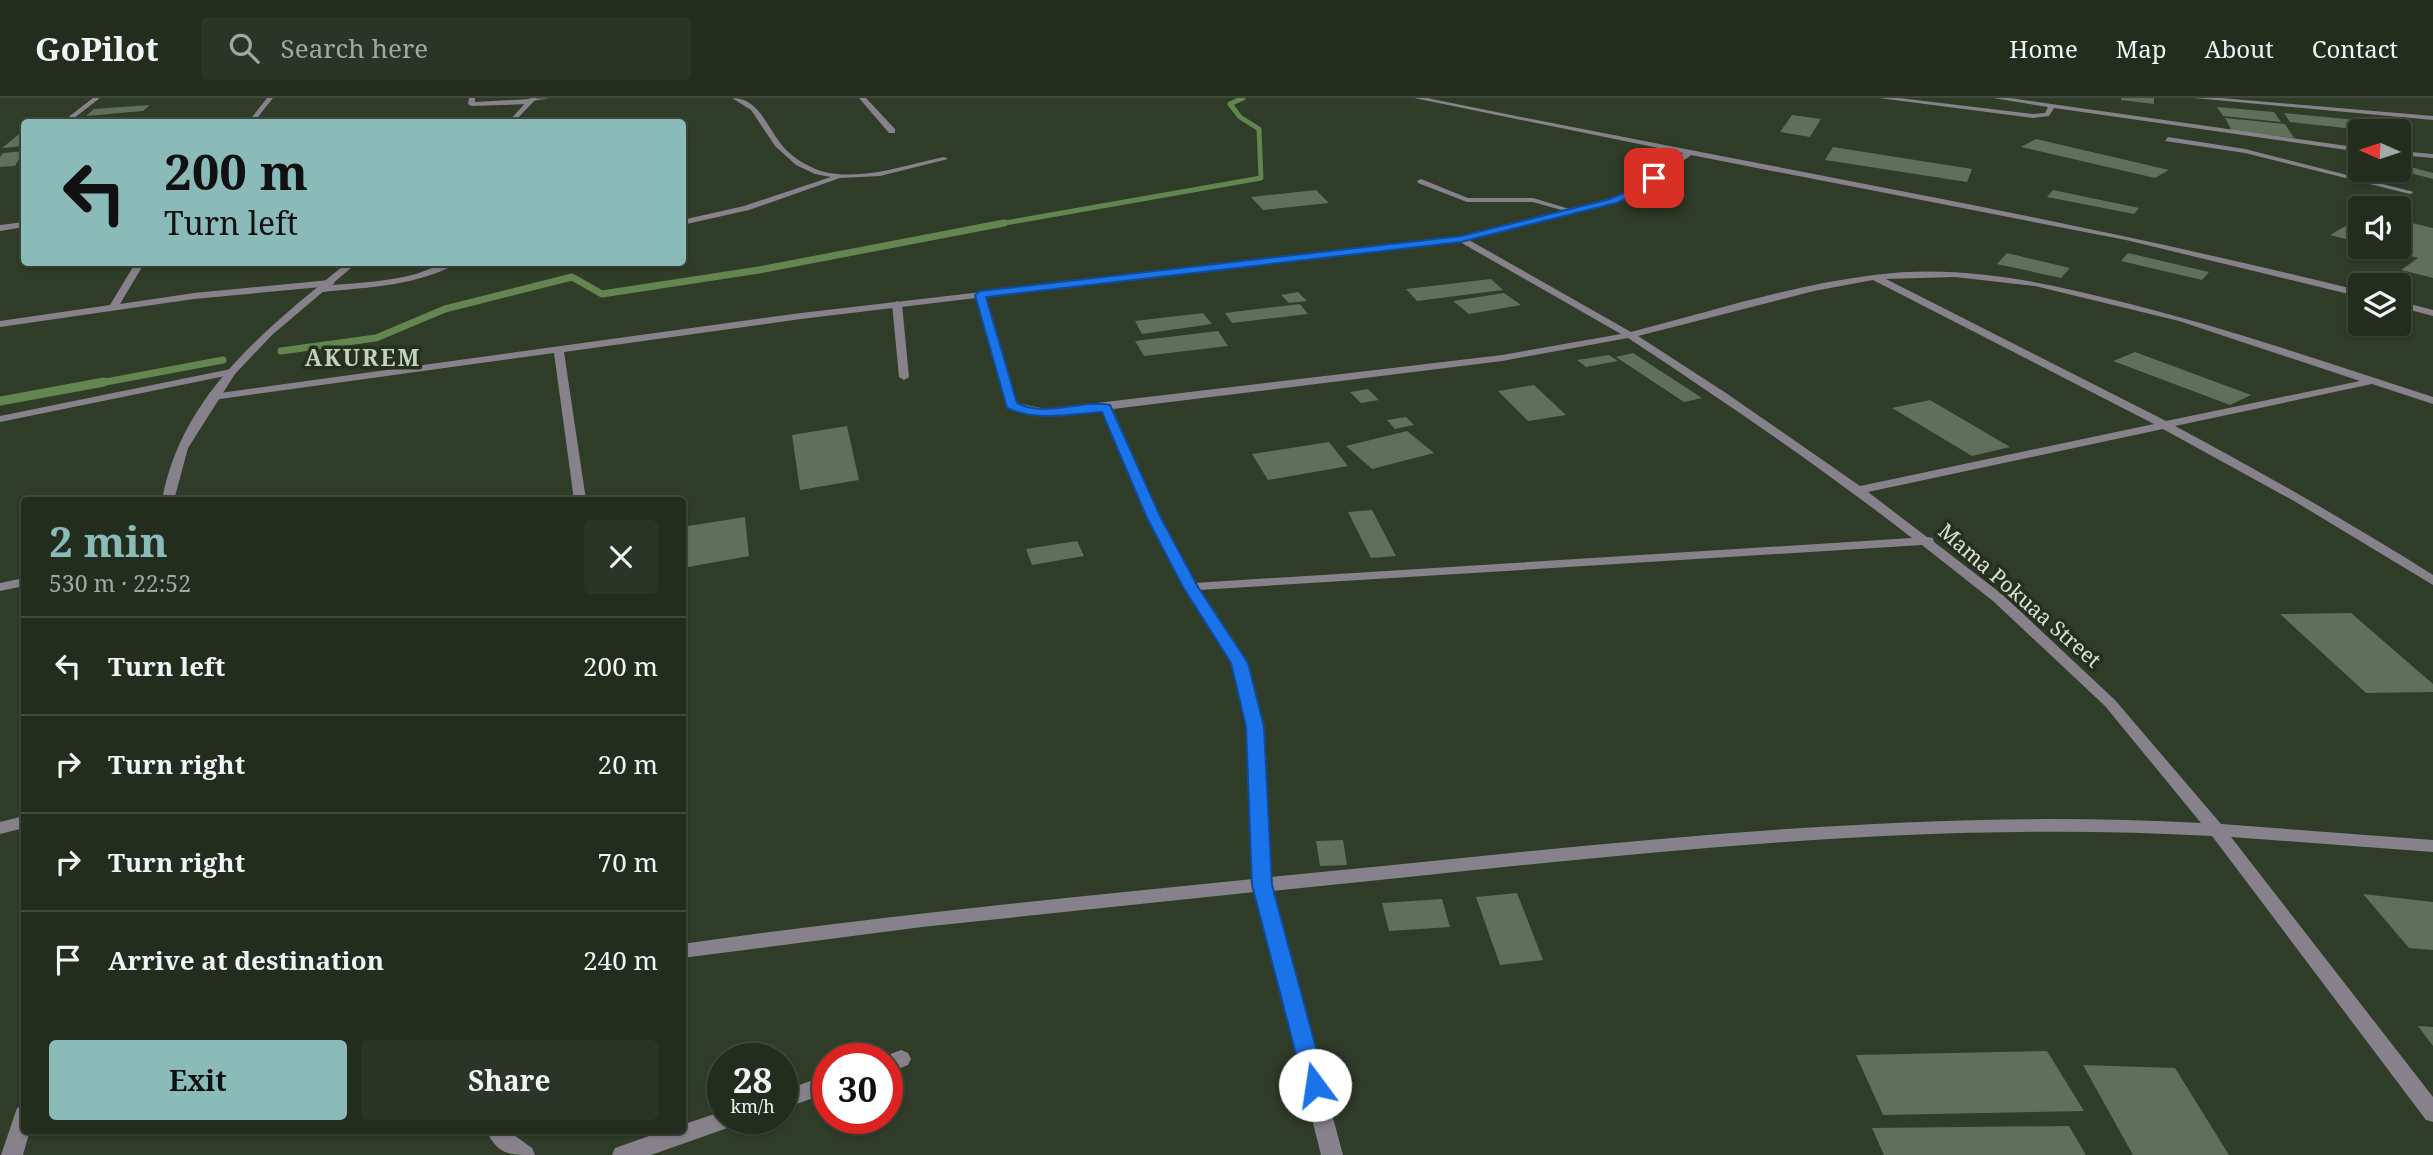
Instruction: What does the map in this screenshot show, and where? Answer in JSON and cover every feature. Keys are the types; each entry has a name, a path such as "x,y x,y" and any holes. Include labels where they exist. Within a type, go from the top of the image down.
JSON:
{"street":[{"path":"69,119 97,98"},
{"path":"253,119 270,98"},
{"path":"472,98 471,104 546,98"},
{"path":"735,98 754,110 781,150 817,174 837,178"},
{"path":"862,98 892,131"},
{"path":"1417,98 1688,153 2096,230 2348,291"},
{"path":"1882,98 2032,116 2047,115 2053,105"},
{"path":"2001,98 2348,148"},
{"path":"2197,98 2433,118"},
{"path":"514,119 532,100"},
{"path":"2242,134 2245,151"},
{"path":"2168,139 2245,151 2410,192"},
{"path":"212,397 897,304 1461,239 1613,201 1637,191 1688,153"},
{"path":"2412,154 2433,156"},
{"path":"686,222 746,208 837,178 944,159"},
{"path":"1421,181 1467,200 1533,200 1572,211"},
{"path":"0,228 21,225"},
{"name":"Mama Pokuaa Street","path":"1461,239 1630,335 1722,395 1858,489 1998,598 2110,702 2216,828 2433,1113"},
{"path":"114,306 139,266"},
{"path":"169,497 182,448 212,397 231,372 268,333 350,266"},
{"path":"0,324 114,306 383,283 418,276 444,266"},
{"path":"980,295 1012,405 1026,412 1044,413 1106,407 1502,358 1630,335 1814,288 1875,277 1955,274 2035,283 2182,319 2433,401"},
{"path":"1875,277 2168,426 2394,555 2433,581"},
{"path":"897,304 904,377"},
{"path":"2411,307 2433,313"},
{"path":"558,348 579,497"},
{"path":"0,419 231,372"},
{"path":"1858,489 2374,381"},
{"path":"1106,407 1154,518 1190,587 1239,663 1255,727 1262,885 1332,1155"},
{"path":"1190,587 1928,541"},
{"path":"0,587 21,583"},
{"path":"0,828 21,823"},
{"path":"686,950 826,930 1262,885 1787,836 2045,825 2216,828 2433,846"},
{"path":"12,1155 21,1125"},
{"path":"686,1133 707,1126"},
{"path":"498,1134 500,1139 524,1155"},
{"path":"623,1155 683,1134"}],"building":[{"path":"2154,98 2154,104 2121,100"},
{"path":"150,105 143,111 86,116 94,109"},
{"path":"2217,107 2274,112 2281,122 2223,116"},
{"path":"2284,113 2348,119 2348,128 2290,122"},
{"path":"1792,115 1821,119 1810,137 1780,132"},
{"path":"2225,118 2285,124 2294,138 2232,131"},
{"path":"21,132 21,146 2,148"},
{"path":"2036,139 2169,170 2155,178 2021,147"},
{"path":"1833,147 1972,169 1967,182 1825,160"},
{"path":"21,151 21,156 15,166 0,167 3,153"},
{"path":"2412,167 2433,173 2433,179 2412,173"},
{"path":"1316,190 1329,203 1263,210 1251,197"},
{"path":"2053,190 2139,208 2134,214 2047,197"},
{"path":"2411,223 2433,228 2433,278 2401,270 2418,258 2411,256"},
{"path":"2348,225 2348,240 2330,235"},
{"path":"2007,253 2070,268 2061,278 1997,264"},
{"path":"2128,253 2209,272 2202,280 2121,261"},
{"path":"1491,279 1503,290 1417,301 1406,289"},
{"path":"1298,292 1307,301 1289,303 1281,295"},
{"path":"1504,293 1521,305 1469,314 1453,301"},
{"path":"1300,304 1308,314 1232,323 1225,313"},
{"path":"1203,313 1212,324 1142,334 1135,321"},
{"path":"1218,331 1228,346 1144,356 1135,341"},
{"path":"2135,352 2251,395 2230,405 2113,361"},
{"path":"1633,353 1702,398 1684,402 1616,357"},
{"path":"1609,355 1618,361 1586,367 1577,360"},
{"path":"1534,385 1566,415 1528,421 1498,391"},
{"path":"1368,389 1379,400 1361,403 1350,392"},
{"path":"1930,400 2010,447 1972,456 1892,408"},
{"path":"1406,417 1414,425 1395,429 1387,420"},
{"path":"847,426 859,480 800,490 792,435"},
{"path":"1407,431 1434,453 1372,469 1346,446"},
{"path":"1329,442 1348,466 1268,480 1252,454"},
{"path":"1372,510 1396,556 1371,558 1348,512"},
{"path":"745,517 749,556 686,567 686,526"},
{"path":"1077,541 1084,556 1032,565 1026,549"},
{"path":"2351,613 2433,684 2433,692 2366,693 2280,614"},
{"path":"1343,840 1347,865 1320,866 1316,841"},
{"path":"1517,893 1543,960 1500,965 1476,897"},
{"path":"2363,894 2433,902 2433,950 2409,948"},
{"path":"1442,899 1450,927 1389,931 1382,903"},
{"path":"2418,1026 2433,1027 2433,1046"},
{"path":"2047,1051 2084,1111 1883,1115 1856,1055"},
{"path":"2083,1065 2175,1068 2229,1155 2133,1155"},
{"path":"2069,1126 2086,1155 1884,1155 1872,1128"}],"waterway":[{"path":"994,225 1261,178 1259,129 1240,117 1230,104 1243,98"},
{"path":"281,351 376,338 445,309 572,277 602,294 759,270 1004,223"},
{"path":"95,384 223,360"},
{"path":"0,401 104,382"}],"district":[{"name":"AKUREM","path":"363,357"}],"route":[{"path":"1315,1085 1262,885 1255,727 1239,663 1190,587 1154,518 1106,407 1044,413 1026,412 1012,405 980,295 1461,239 1613,201 1637,191 1654,178"}]}
